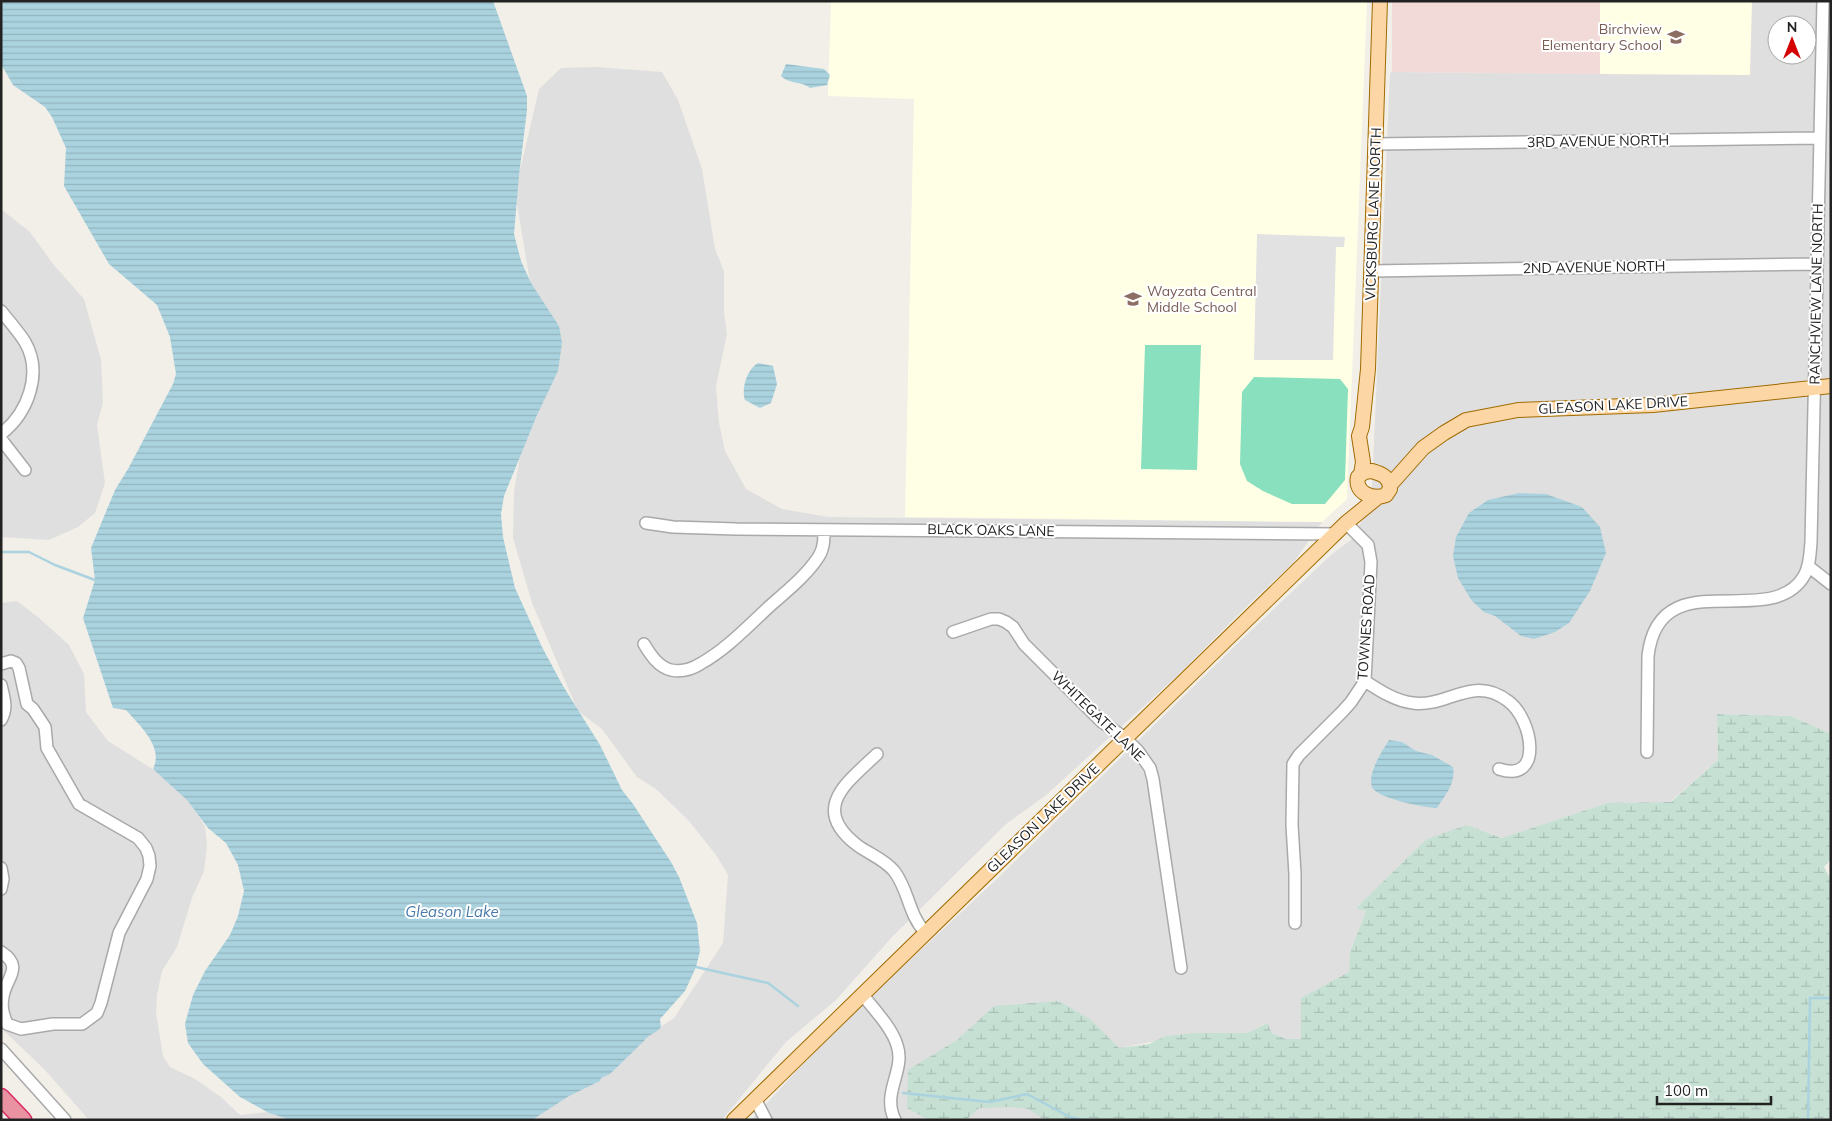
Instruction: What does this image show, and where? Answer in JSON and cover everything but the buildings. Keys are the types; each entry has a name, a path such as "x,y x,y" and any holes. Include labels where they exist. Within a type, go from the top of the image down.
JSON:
{"highway":[{"path":"1,1096 23,1120"}],"main road":[{"name":"VICKSBURG LANE NORTH","path":"1362,492 1357,481 1367,472 1369,461 1367,436 1362,427 1368,370 1380,1"},
{"name":"GLEASON LAKE DRIVE","path":"734,1120 1350,520 1378,497 1389,492 1388,481 1411,463 1423,448 1444,433 1466,420 1510,412 1543,408 1653,405 1831,386"},
{"path":"1367,472 1388,481"},
{"name":"GLEASON LAKE DRIVE","path":"1350,520 1362,492"},
{"path":"1362,492 1378,497"}],"street":[{"name":"RANCHVIEW LANE NORTH","path":"1808,566 1811,527 1820,138 1826,74 1823,1"},
{"name":"3RD AVENUE NORTH","path":"1376,144 1820,138"},
{"name":"2ND AVENUE NORTH","path":"1371,270 1816,264"},
{"path":"1,311 25,343 31,356 33,371 32,385 27,400 17,418 1,434"},
{"path":"1,439 25,470"},
{"name":"TOWNES ROAD","path":"1295,923 1292,825 1293,764 1298,755 1351,702 1365,681 1371,562 1368,545 1350,520"},
{"name":"BLACK OAKS LANE","path":"646,522 673,527 824,530 1336,534"},
{"path":"644,644 652,657 671,670 688,670 701,664 737,636 798,580 824,546 824,530"},
{"path":"1647,752 1649,644 1653,632 1660,622 1674,610 1691,603 1764,599 1787,593 1801,580 1808,566 1831,584"},
{"name":"WHITEGATE LANE","path":"953,632 990,619 999,619 1006,622 1013,627 1024,644 1102,722 1125,738 1145,760 1153,779 1181,968"},
{"path":"1,664 6,661 16,663 26,701 44,727 47,748 79,804 138,838 146,848 150,866 147,878 119,933 97,1013 82,1024 54,1024 21,1029 7,1024 2,1011 3,995 12,973 12,963 8,956 1,952"},
{"path":"1365,681 1390,696 1413,703 1431,702 1471,690 1496,694 1508,700 1525,720 1529,732 1529,758 1525,764 1512,771 1499,769"},
{"path":"1,685 4,715 14,708 30,707"},
{"path":"877,754 843,786 835,803 836,815 845,834 858,846 884,861 894,870 900,880 914,919 925,932"},
{"path":"1,868 3,878 1,889"},
{"path":"862,994 894,1036 898,1046 898,1066 889,1097 890,1108 895,1120"},
{"path":"1,1049 65,1120"},
{"path":"755,1099 766,1120"}],"shaded area":[{"name":"Wayzata Central Middle School","path":"831,1 1367,1 1347,499 1322,522 905,517 914,99 828,96"},
{"path":"1392,1 1600,1 1600,74 1392,72"},
{"path":"1600,1 1831,1 1831,734 1791,716 1717,714 1718,760 1670,802 1607,803 1503,838 1467,825 1356,907 1366,911 1350,952 1350,972 1302,998 1301,1039 1286,1039 1272,1033 1266,1023 1247,1033 1198,1033 1165,1036 1156,1041 1119,1048 1096,1120 751,1120 804,1063 894,975 1000,876 1241,640 1332,554 1352,539 1366,513 1372,488 1390,73 1599,74"},
{"name":"Birchview Elementary School","path":"1600,1 1752,1 1750,75 1600,74"},
{"path":"595,67 662,72 678,100 702,169 715,249 724,271 724,312 727,334 716,386 719,423 725,451 746,489 782,509 828,517 1322,522 1293,563 1178,675 1045,796 1006,824 892,937 836,1000 786,1042 722,1120 473,1120 598,1067 674,1018 723,943 728,875 716,855 689,821 656,789 637,777 602,729 578,711 532,603 513,538 514,492 521,449 531,288 515,192 539,89 561,68"},
{"path":"1,209 30,232 53,264 84,299 101,360 103,402 97,425 105,483 95,513 78,527 49,540 1,537"},
{"path":"1257,234 1345,237 1344,247 1336,247 1333,360 1254,360"},
{"path":"17,601 69,645 84,674 86,712 108,741 165,777 189,797 205,827 207,845 204,871 192,898 177,947 162,971 157,995 156,1013 163,1056 170,1067 195,1079 221,1097 240,1115 268,1112 292,1120 89,1120 44,1069 1,1028 1,603"}],"green space":[{"path":"1145,345 1201,345 1197,470 1141,469"},
{"path":"1254,377 1340,379 1348,389 1345,480 1325,504 1292,504 1263,491 1247,481 1240,464 1242,392"},
{"path":"1717,714 1791,716 1831,734 1831,859 1824,867 1831,880 1831,1120 1045,1120 1028,1109 1010,1107 979,1108 966,1120 929,1120 907,1108 908,1070 957,1040 994,1006 1059,1001 1090,1019 1119,1048 1149,1044 1165,1036 1194,1033 1247,1033 1267,1023 1272,1033 1286,1039 1301,1039 1301,998 1349,972 1350,952 1366,911 1356,908 1427,839 1467,825 1502,838 1607,803 1671,802 1718,760"}],"water":[{"name":"Gleason Lake","path":"1,1 493,1 527,96 514,234 521,261 531,283 559,326 562,343 558,371 537,415 504,496 501,514 503,537 515,588 542,647 563,686 600,745 622,790 671,862 679,877 697,923 700,951 696,967 685,991 660,1019 661,1027 647,1037 610,1074 569,1096 532,1120 291,1120 269,1113 240,1097 203,1064 188,1043 185,1024 193,995 205,971 230,935 238,916 244,891 238,865 226,843 208,828 188,801 153,769 156,761 155,753 153,745 144,730 126,710 113,708 83,618 95,580 91,548 115,490 173,384 176,374 170,337 157,305 109,264 64,186 66,148 52,117 45,107 13,85 1,64"},
{"path":"786,64 824,69 830,75 827,85 810,88 784,79 781,76"},
{"path":"758,363 773,366 777,384 771,403 760,408 745,400 744,395 744,385 748,374"},
{"path":"1519,493 1546,494 1582,507 1600,527 1606,553 1590,591 1569,623 1555,632 1534,639 1521,636 1495,616 1484,612 1472,601 1458,578 1453,556 1456,537 1469,513 1488,500"},
{"path":"1389,740 1402,742 1416,751 1432,755 1453,767 1454,773 1451,784 1437,808 1391,798 1375,791 1372,787 1373,769"}],"waterway":[{"path":"1,552 29,552 55,565 95,580"},
{"path":"696,967 768,983 798,1006"},
{"path":"1808,1120 1810,998 1831,998"},
{"path":"903,1093 990,1102 1027,1094 1070,1117 1083,1120"}],"place":[{"name":"Birchview Elementary School","path":"1676,37"},
{"name":"Wayzata Central Middle School","path":"1133,299"}]}
